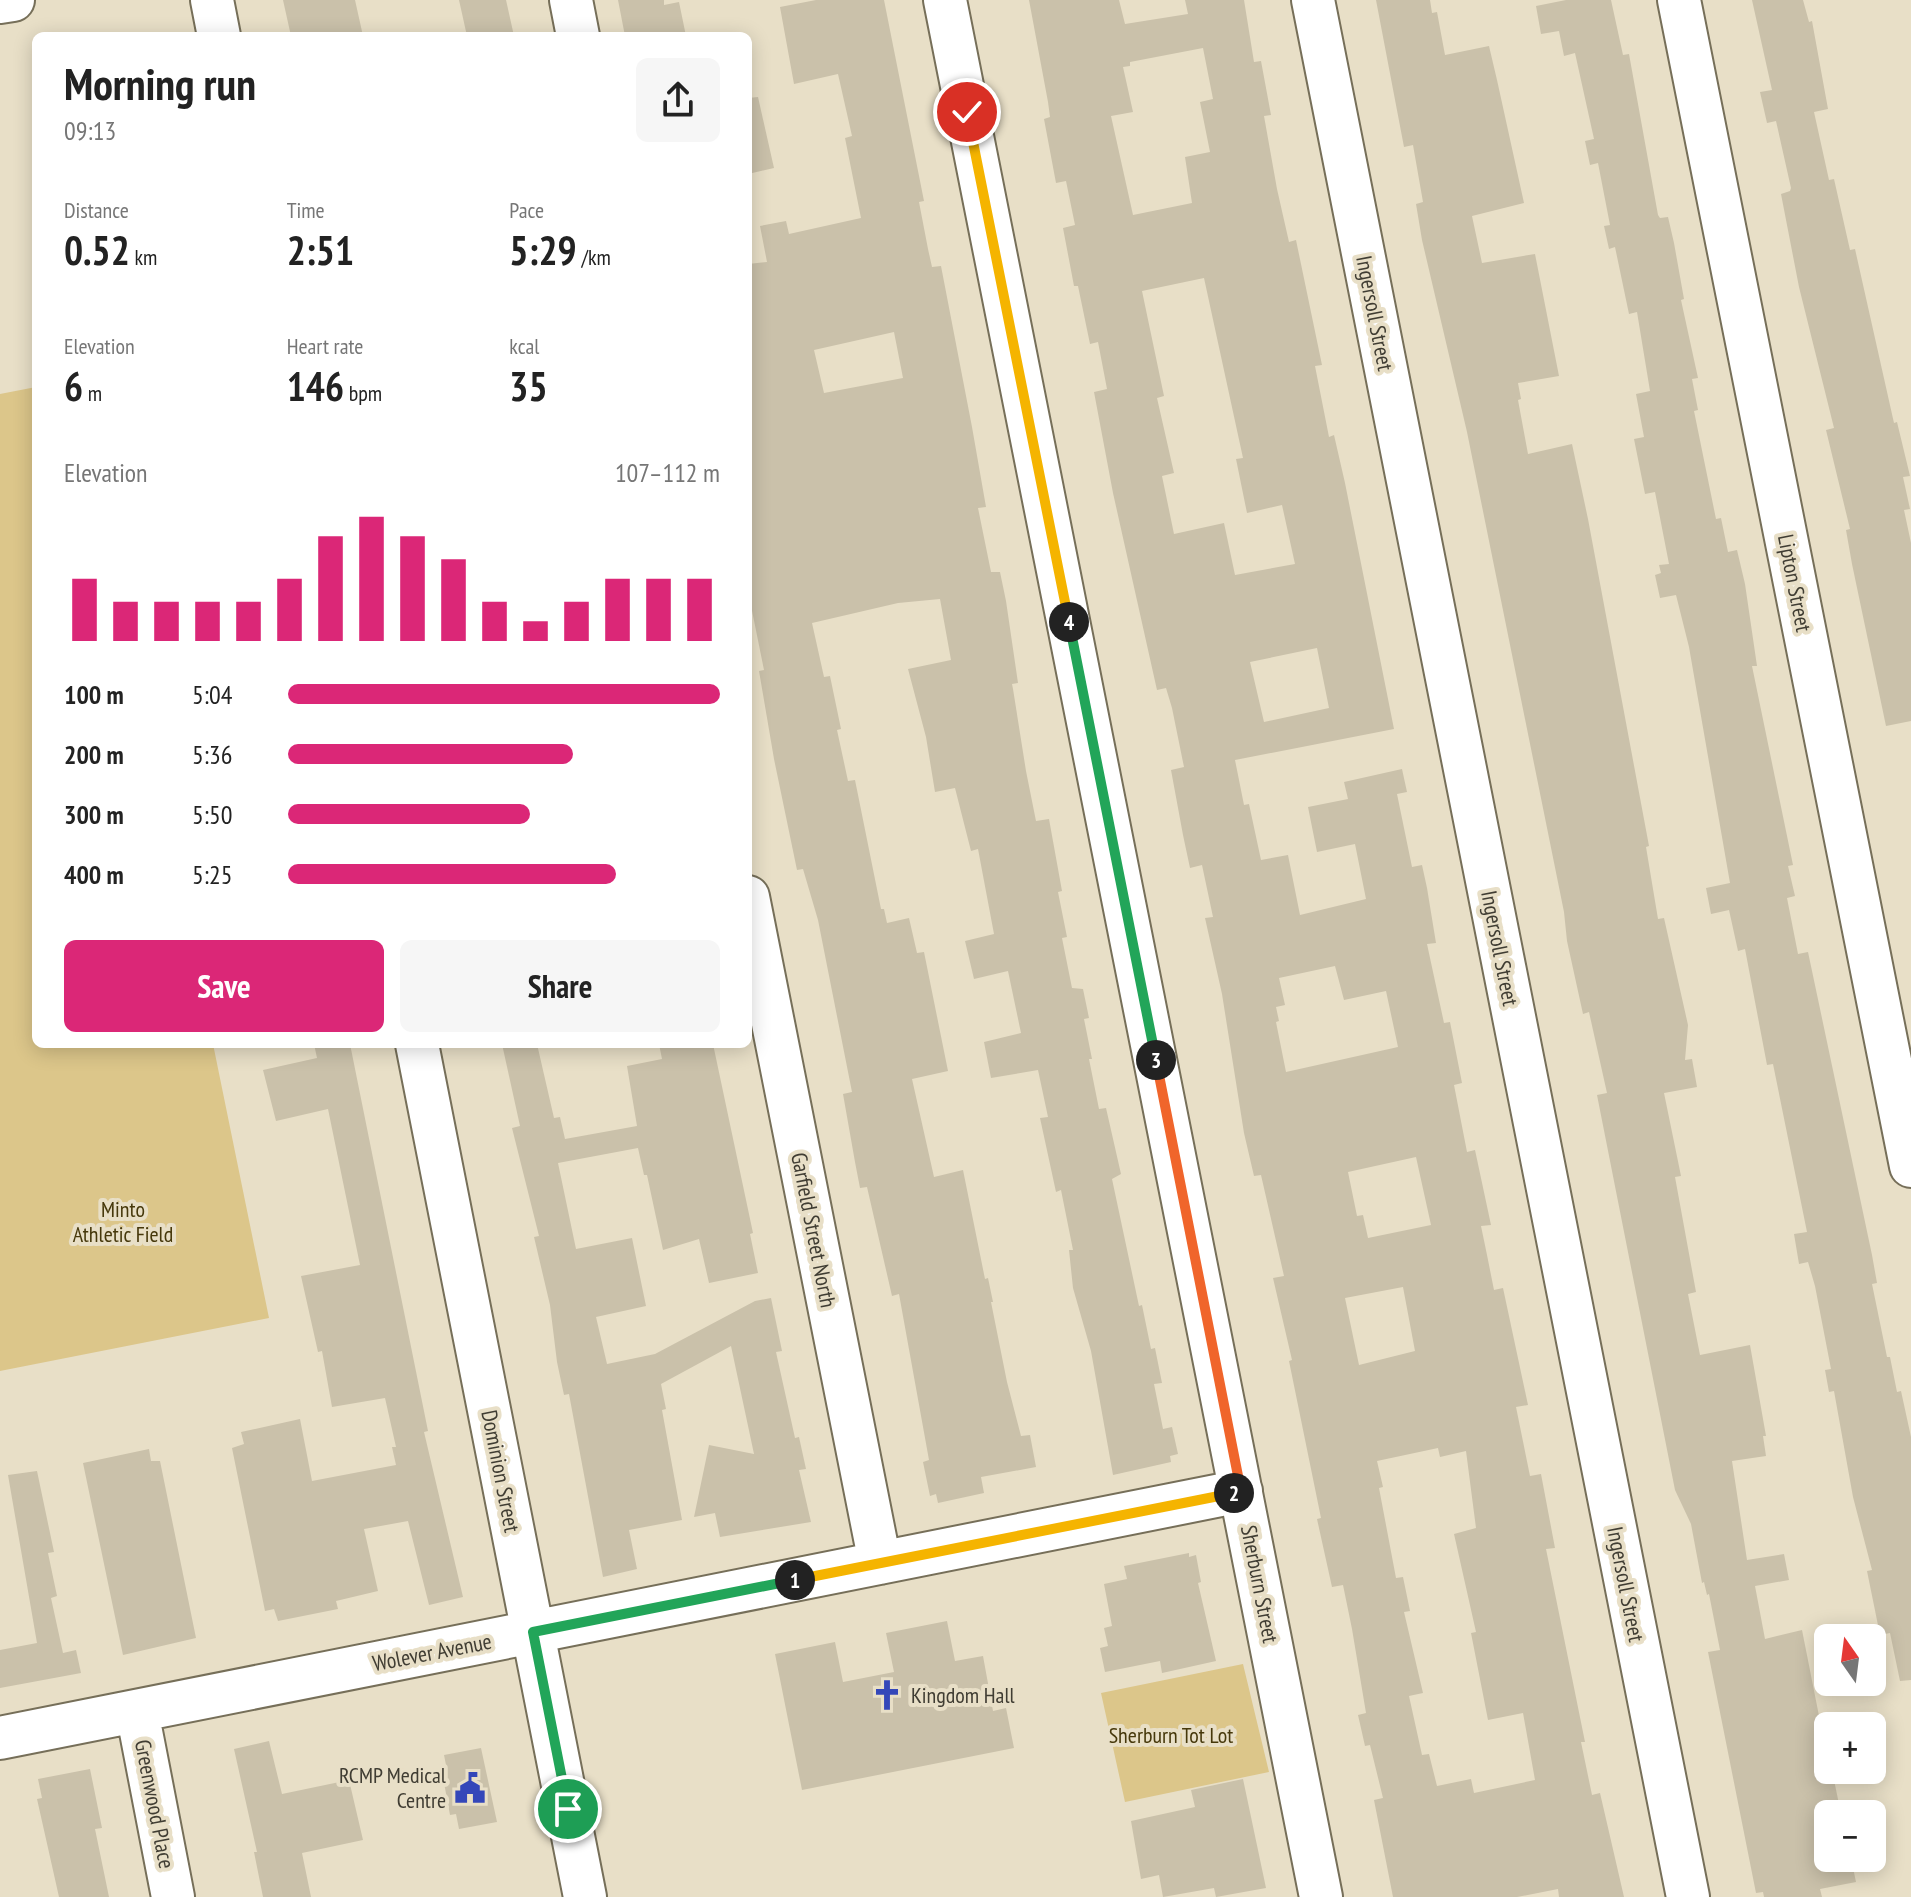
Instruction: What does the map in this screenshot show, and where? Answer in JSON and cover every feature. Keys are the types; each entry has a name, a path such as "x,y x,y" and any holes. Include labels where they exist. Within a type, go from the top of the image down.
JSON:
{"street":[{"path":"0,2 13,0"},
{"path":"212,0 218,32"},
{"path":"571,0 577,32"},
{"name":"Sherburn Street","path":"945,0 1321,1897"},
{"name":"Ingersoll Street","path":"1313,0 1688,1897"},
{"name":"Lipton Street","path":"1679,0 1911,1166"},
{"name":"Garfield Street North","path":"752,917 880,1563"},
{"name":"Dominion Street","path":"418,1048 585,1897"},
{"name":"Wolever Avenue","path":"0,1738 1241,1491"},
{"name":"Greenwood Place","path":"137,1711 173,1897"}],"green space":[{"name":"Minto Athletic Field","path":"32,388 32,1048 214,1048 269,1318 0,1371 0,394"},
{"name":"Sherburn Tot Lot","path":"1243,1664 1269,1772 1125,1802 1101,1693"}],"building":[{"path":"283,0 355,0 362,32 290,32"},
{"path":"459,0 506,0 513,32 466,32"},
{"path":"618,0 664,0 664,5 679,2 685,32 624,32"},
{"path":"816,0 884,0 924,201 919,202 928,249 932,267 941,266 972,427 986,507 978,508 991,572 1000,572 1006,601 1018,683 1012,684 1026,771 1036,821 1049,819 1062,891 1058,892 1067,937 1062,938 1072,988 1083,989 1089,1018 1084,1019 1092,1059 1089,1059 1099,1109 1106,1108 1121,1174 1112,1179 1139,1306 1142,1305 1151,1349 1155,1348 1162,1383 1154,1384 1163,1429 1172,1427 1178,1454 1170,1456 1171,1462 1113,1475 1091,1351 1073,1288 1069,1250 1073,1250 1061,1190 1056,1192 1040,1118 1048,1117 1038,1070 991,1078 984,1042 1021,1033 1008,971 974,979 965,941 994,934 978,849 971,851 955,788 935,792 926,737 908,669 951,660 940,599 898,603 812,623 824,677 830,676 848,781 855,780 881,909 884,909 887,923 909,918 917,953 924,952 948,1071 912,1079 934,1177 963,1170 985,1279 988,1278 993,1302 1007,1382 1021,1436 1030,1435 1036,1467 981,1477 984,1493 938,1503 936,1494 930,1496 923,1462 929,1460 899,1294 892,1296 867,1187 860,1188 843,1094 852,1092 818,920 803,869 797,870 774,759 759,671 764,670 752,611 752,264 767,262 760,226 786,221 789,234 861,218 845,138 852,136 838,74 794,84 780,7","holes":["894,332 903,378 824,393 814,350"]},
{"path":"1029,0 1119,0 1125,24 1188,14 1185,0 1244,0 1254,62 1261,61 1271,115 1264,116 1277,189 1289,242 1296,240 1322,365 1315,366 1329,437 1334,435 1345,483 1394,729 1235,760 1244,805 1249,804 1261,860 1288,855 1300,915 1366,899 1355,844 1317,852 1308,807 1348,799 1344,782 1402,769 1407,792 1397,794 1412,867 1422,865 1436,943 1427,944 1444,1023 1450,1022 1462,1083 1454,1085 1467,1152 1475,1150 1491,1225 1481,1226 1494,1290 1503,1288 1528,1405 1516,1407 1530,1476 1541,1474 1555,1548 1546,1549 1585,1742 1581,1742 1592,1795 1600,1793 1624,1897 1559,1897 1558,1889 1517,1897 1393,1897 1374,1800 1383,1798 1370,1745 1365,1746 1358,1715 1366,1713 1352,1629 1343,1585 1332,1587 1317,1519 1321,1518 1289,1361 1292,1360 1273,1278 1284,1276 1261,1175 1254,1176 1244,1133 1222,994 1205,918 1213,917 1202,865 1190,868 1183,835 1171,770 1184,767 1172,708 1166,688 1157,690 1113,493 1094,392 1107,389 1098,342 1090,344 1078,286 1074,286 1063,228 1075,225 1066,181 1056,183 1044,119 1050,117","holes":["1203,48 1213,99 1200,102 1210,152 1185,157 1192,203 1133,215 1111,116 1133,112 1123,67 1130,66 1130,62","1204,278 1243,458 1236,459 1247,513 1282,505 1295,564 1235,575 1224,523 1174,534 1162,476 1174,473 1157,398 1164,396 1142,291","1317,648 1329,708 1264,722 1250,662","1335,966 1344,1000 1386,991 1398,1047 1286,1072 1276,1022 1279,1021 1276,1007 1285,1005 1279,978","1416,1157 1431,1225 1368,1238 1363,1215 1357,1216 1348,1172","1403,1287 1415,1351 1359,1365 1345,1298","1438,1448 1440,1457 1466,1451 1476,1528 1454,1534 1476,1632 1471,1633 1488,1720 1523,1713 1535,1780 1474,1793 1471,1779 1437,1786 1429,1754 1422,1755 1409,1696 1423,1693 1404,1612 1410,1611 1403,1577 1396,1578 1379,1488 1383,1487 1377,1461"]},
{"path":"1376,0 1430,0 1432,13 1437,12 1445,55 1489,46 1497,80 1524,203 1472,216 1482,263 1535,254 1559,376 1518,383 1521,399 1518,400 1528,454 1572,444 1588,519 1649,846 1646,847 1658,919 1664,918 1688,1025 1685,1060 1692,1059 1697,1087 1664,1093 1681,1176 1675,1177 1696,1292 1688,1294 1700,1355 1750,1345 1766,1436 1763,1436 1766,1456 1732,1461 1747,1560 1784,1554 1789,1580 1755,1586 1765,1639 1802,1630 1818,1712 1814,1712 1814,1784 1835,1784 1838,1800 1814,1800 1814,1872 1854,1872 1856,1882 1820,1889 1822,1897 1764,1897 1763,1892 1756,1893 1708,1652 1720,1650 1709,1594 1702,1583 1691,1524 1675,1490 1597,1095 1607,1093 1589,1012 1583,1014 1567,941 1564,912 1467,432 1422,240 1416,204 1423,202 1413,145 1404,147"},
{"path":"1566,0 1611,0 1623,55 1629,54 1658,215 1660,218 1668,217 1674,243 1684,299 1681,300 1698,378 1692,379 1698,410 1694,411 1716,519 1721,518 1728,552 1737,550 1745,584 1757,666 1752,666 1793,865 1788,866 1795,896 1787,898 1798,954 1808,952 1872,1255 1877,1283 1872,1284 1887,1357 1890,1357 1897,1392 1901,1391 1911,1437 1911,1680 1900,1681 1890,1633 1886,1634 1886,1624 1878,1624 1867,1571 1872,1570 1853,1497 1834,1391 1829,1392 1825,1370 1831,1369 1815,1286 1808,1262 1799,1264 1794,1234 1807,1232 1773,1064 1767,1065 1745,949 1738,951 1729,910 1711,914 1706,888 1730,883 1689,647 1676,595 1660,598 1655,575 1661,573 1659,565 1669,564 1655,492 1645,494 1634,439 1644,437 1636,394 1650,391 1637,312 1629,314 1615,247 1609,249 1604,226 1610,225 1598,163 1590,165 1585,141 1594,139 1575,53 1564,56 1559,31 1541,34 1536,6"},
{"path":"1752,0 1803,0 1809,22 1812,21 1828,109 1814,112 1829,180 1834,179 1850,250 1855,249 1894,423 1897,422 1910,476 1903,477 1910,509 1904,510 1911,543 1911,721 1886,726 1852,564 1846,530 1850,529 1826,430 1834,428 1799,287 1781,194 1791,188 1776,121 1767,123 1760,92 1772,90"},
{"path":"758,97 774,168 752,173 752,98"},
{"path":"315,1048 351,1048 428,1431 424,1432 463,1597 429,1605 408,1521 364,1529 378,1591 336,1601 338,1609 278,1621 274,1609 265,1611 232,1448 244,1444 241,1432 300,1419 312,1481 396,1465 392,1447 396,1447 385,1398 332,1407 322,1351 318,1352 301,1276 360,1265 328,1109 276,1121 263,1070 317,1058"},
{"path":"503,1048 538,1048 554,1118 560,1117 565,1139 637,1126 627,1066 662,1059 660,1048 714,1048 753,1233 750,1234 758,1273 709,1283 699,1239 663,1250 638,1148 558,1163 576,1249 632,1238 646,1306 596,1317 607,1364 655,1354 755,1301 771,1298 782,1351 776,1352 795,1438 799,1437 806,1469 799,1470 811,1522 720,1537 715,1513 694,1517 709,1445 754,1454 731,1346 661,1384 666,1409 662,1410 682,1520 629,1530 637,1569 603,1577 569,1394 564,1395 557,1362 550,1305 534,1237 539,1236 512,1128 520,1126"},
{"path":"149,1449 151,1461 160,1461 196,1638 123,1655 83,1463"},
{"path":"37,1471 54,1552 48,1553 57,1596 51,1598 63,1653 76,1650 81,1673 0,1688 0,1650 37,1643 8,1475"},
{"path":"1189,1553 1189,1557 1196,1555 1201,1582 1198,1583 1216,1661 1162,1673 1160,1661 1105,1672 1100,1648 1108,1646 1104,1628 1112,1626 1104,1584 1127,1579 1124,1566"},
{"name":"Kingdom Hall","path":"947,1621 955,1661 983,1656 993,1711 1006,1708 1014,1748 802,1790 775,1654 835,1642 843,1682 894,1672 886,1633"},
{"path":"269,1741 282,1794 349,1780 363,1840 302,1853 311,1897 263,1897 254,1852 257,1852 234,1749"},
{"name":"RCMP Medical Centre","path":"481,1748 497,1822 459,1829 456,1814 450,1815 442,1772 447,1770 444,1755"},
{"path":"90,1769 102,1828 95,1829 109,1897 59,1897 37,1799 42,1798 38,1779"},
{"path":"1243,1779 1266,1888 1216,1897 1214,1888 1163,1897 1159,1875 1141,1879 1131,1821 1195,1807 1191,1790"}],"place":[{"name":"Kingdom Hall","path":"887,1695"},
{"name":"RCMP Medical Centre","path":"470,1788"}],"route":[{"path":"568,1809 533,1632 1241,1491 967,112"}]}
